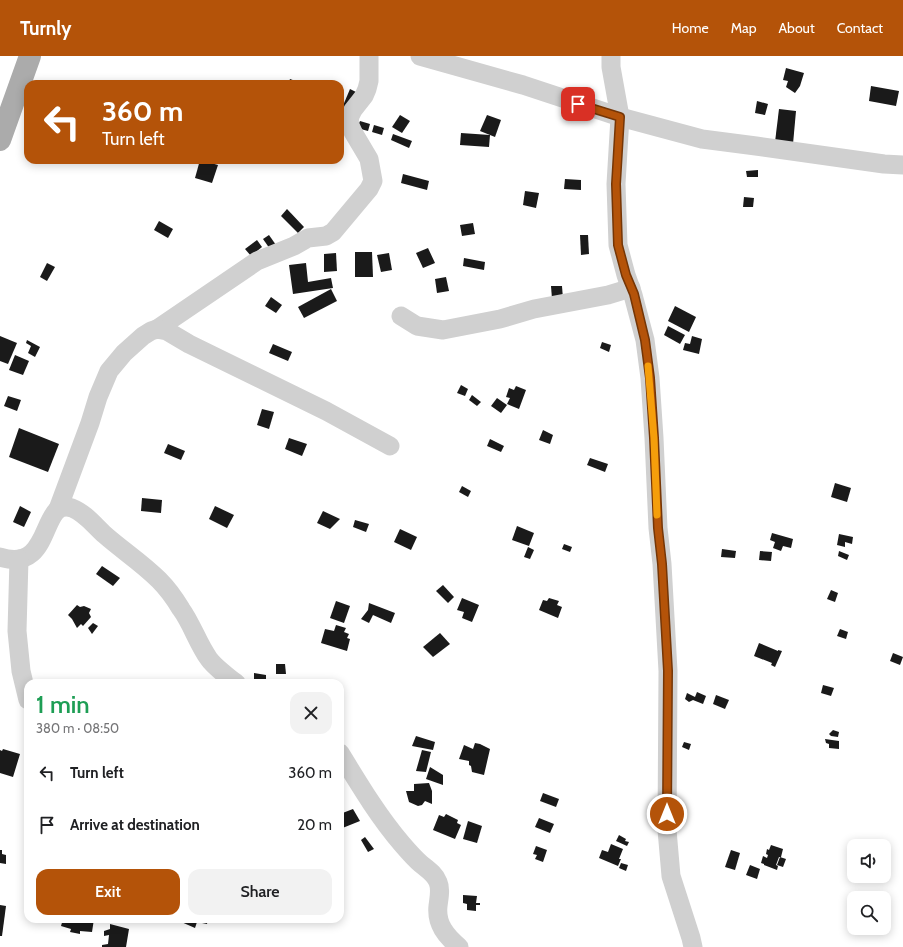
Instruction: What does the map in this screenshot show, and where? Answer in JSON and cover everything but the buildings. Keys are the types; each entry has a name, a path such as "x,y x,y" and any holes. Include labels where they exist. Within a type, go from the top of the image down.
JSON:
{"main road":[{"path":"26,80 30,56"},
{"path":"0,140 23,94"}],"street":[{"path":"158,329 257,261 294,246 308,238 326,236 333,232 369,189 373,181 369,159 360,146 349,124 350,116 353,110 364,96 367,89 369,81 369,56"},
{"path":"420,56 524,85 620,117 702,139 884,164 903,165"},
{"path":"611,56 611,67 620,117 616,184 618,245 626,275 634,294 645,340 650,378 658,528 662,564 668,671 668,855 670,876 693,947"},
{"path":"401,316 417,326 443,330 500,319 534,308 608,295 631,288"},
{"path":"0,557 10,560 19,560 34,552 40,544 50,521 58,509 90,423 98,397 109,371 124,353 151,330 158,329 167,331 189,344 326,411 390,446"},
{"path":"58,509 65,506 74,509 88,518 106,536 159,580 182,610 210,661 231,679"},
{"path":"19,560 17,631 21,671 24,683"},
{"path":"344,759 383,820 402,844 434,876 438,882 440,896 437,912 438,919 442,929 460,947"}],"slow traffic":[{"path":"648,366 654,438 657,515"}],"route":[{"path":"578,104 620,117 616,184 618,245 626,275 634,294 645,340 650,378 658,528 662,564 668,671 667,814"}]}
